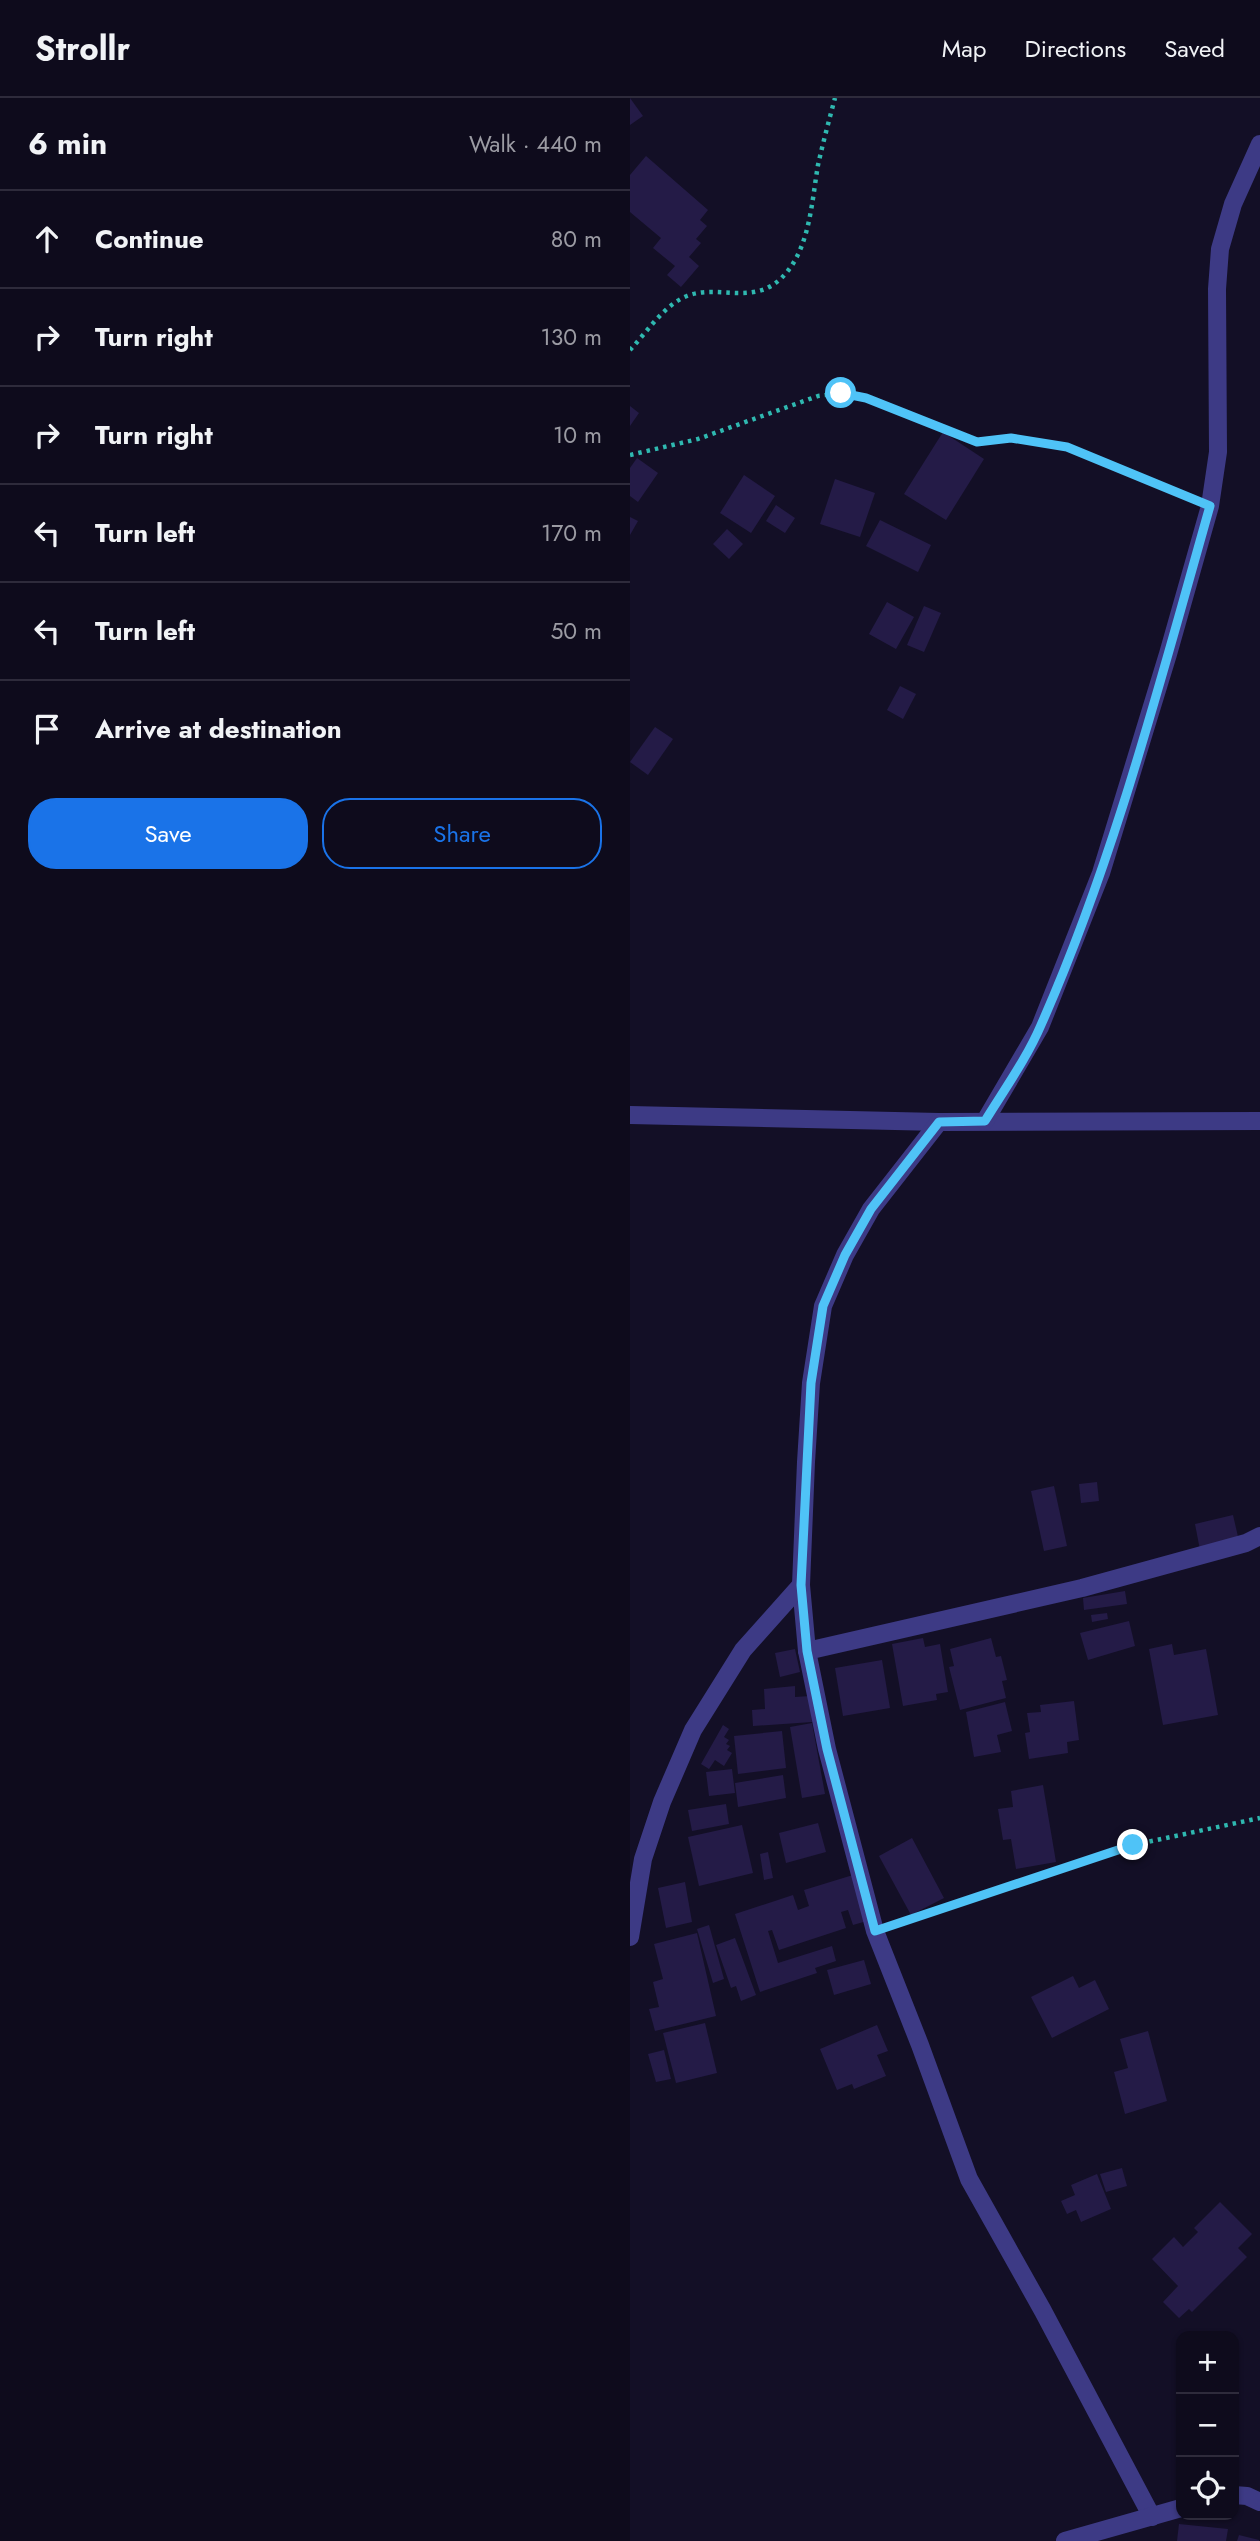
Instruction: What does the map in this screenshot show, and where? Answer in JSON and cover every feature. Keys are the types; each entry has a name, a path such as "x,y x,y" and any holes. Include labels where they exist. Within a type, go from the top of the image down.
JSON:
{"street":[{"path":"985,1121 1041,1027 1101,873 1210,506 1218,452 1217,289 1220,249 1233,204 1260,144"},
{"path":"630,1115 939,1122 1260,1121"},
{"path":"939,1122 871,1209 845,1255 823,1306 811,1383 801,1585 807,1651 827,1749 875,1931 920,2045 968,2179 1152,2517"},
{"path":"807,1651 1082,1588 1247,1543 1260,1535"},
{"path":"630,1937 643,1859 662,1802 693,1730 743,1650 801,1585"},
{"path":"1065,2541 1176,2510"}],"path":[{"path":"630,350 671,305 688,296 701,293 748,294 774,283 787,273 802,245 835,98"},
{"path":"630,455 698,439 818,396 841,393 866,398 977,442 1011,438 1067,447 1210,506"},
{"path":"875,1931 1133,1845 1260,1818"}],"building":[{"path":"630,98 643,116 630,125"},
{"path":"646,156 708,210 700,220 707,226 696,239 701,243 689,257 699,266 681,287 667,275 675,266 653,248 661,238 630,212 630,175"},
{"path":"630,406 639,413 630,426"},
{"path":"943,432 984,459 946,520 904,494"},
{"path":"637,458 658,473 638,502 630,496 630,468"},
{"path":"744,475 775,496 751,533 720,513"},
{"path":"835,479 875,493 860,537 820,524"},
{"path":"776,505 795,518 785,533 766,521"},
{"path":"630,517 638,521 630,535"},
{"path":"880,520 931,545 918,572 866,546"},
{"path":"727,529 743,544 729,559 713,544"},
{"path":"887,602 914,617 896,649 869,634"},
{"path":"924,606 941,613 924,652 907,645"},
{"path":"900,686 916,694 903,719 887,710"},
{"path":"655,727 673,739 648,775 630,762"},
{"path":"1097,1482 1099,1501 1081,1503 1079,1484"},
{"path":"1054,1486 1067,1546 1044,1551 1031,1491"},
{"path":"1233,1515 1239,1541 1200,1550 1195,1524"},
{"path":"1125,1591 1127,1604 1084,1610 1083,1598"},
{"path":"1107,1613 1108,1619 1092,1622 1091,1615"},
{"path":"1129,1621 1135,1646 1088,1660 1080,1633"},
{"path":"923,1638 925,1647 940,1644 948,1692 936,1694 937,1700 903,1706 892,1644"},
{"path":"991,1638 996,1657 1001,1656 1007,1680 1002,1681 1006,1698 960,1710 949,1667 954,1666 950,1649"},
{"path":"1172,1644 1174,1655 1206,1649 1218,1715 1163,1725 1149,1649"},
{"path":"795,1649 800,1672 780,1677 775,1653"},
{"path":"882,1660 890,1708 843,1716 835,1668"},
{"path":"795,1686 795,1697 810,1696 812,1722 753,1726 752,1710 765,1709 764,1689"},
{"path":"1074,1701 1079,1740 1067,1742 1068,1753 1029,1759 1025,1733 1030,1732 1027,1713 1041,1712 1040,1705"},
{"path":"1005,1702 1012,1731 997,1735 1001,1752 974,1757 966,1712"},
{"path":"812,1723 825,1794 802,1798 790,1727"},
{"path":"723,1725 729,1729 724,1737 729,1740 726,1744 730,1746 727,1750 732,1753 724,1766 715,1760 709,1769 701,1764"},
{"path":"782,1731 786,1768 738,1774 734,1736"},
{"path":"732,1769 735,1793 709,1796 706,1772"},
{"path":"783,1775 786,1798 738,1807 735,1783"},
{"path":"1043,1785 1056,1862 1016,1869 1011,1839 1003,1840 998,1809 1013,1807 1011,1791"},
{"path":"726,1804 729,1824 692,1831 688,1810"},
{"path":"818,1823 826,1852 786,1863 779,1833"},
{"path":"742,1825 753,1873 699,1886 688,1837"},
{"path":"912,1838 944,1898 911,1915 879,1856"},
{"path":"768,1852 773,1878 764,1880 760,1854"},
{"path":"853,1875 867,1921 853,1925 848,1910 841,1912 846,1928 779,1950 772,1930 768,1931 778,1963 832,1946 836,1961 815,1968 817,1973 760,1992 735,1914 793,1895 798,1910 809,1906 804,1890"},
{"path":"685,1882 692,1922 666,1928 658,1888"},
{"path":"709,1925 724,1979 713,1983 697,1929"},
{"path":"697,1933 716,2016 655,2031 649,2009 659,2007 653,1982 663,1979 654,1944"},
{"path":"735,1938 756,1995 741,2001 736,1986 731,1988 716,1945"},
{"path":"864,1960 871,1984 834,1995 827,1970"},
{"path":"1073,1976 1079,1988 1095,1980 1109,2009 1052,2038 1031,1997"},
{"path":"705,2023 717,2073 676,2083 663,2033"},
{"path":"877,2025 888,2051 877,2055 886,2076 854,2089 852,2084 837,2090 820,2049"},
{"path":"1148,2031 1167,2101 1125,2114 1114,2072 1128,2068 1120,2039"},
{"path":"664,2050 671,2079 656,2082 648,2054"},
{"path":"1122,2168 1127,2186 1106,2192 1100,2174"},
{"path":"1097,2174 1111,2209 1081,2222 1076,2210 1067,2214 1061,2201 1075,2195 1071,2185"},
{"path":"1220,2202 1252,2234 1238,2248 1247,2257 1192,2312 1189,2309 1179,2318 1163,2302 1178,2286 1152,2259 1174,2237 1183,2247 1198,2232 1194,2228"},
{"path":"1179,2524 1228,2529 1226,2541 1177,2541"},
{"path":"1239,2535 1259,2540 1259,2541 1237,2541"}],"route":[{"path":"841,393 866,398 977,442 1011,438 1067,447 1210,506 1101,873 1041,1027 985,1121 939,1122 871,1209 845,1255 823,1306 811,1383 806,1462 801,1585 807,1651 827,1749 875,1931 1133,1845"}]}
